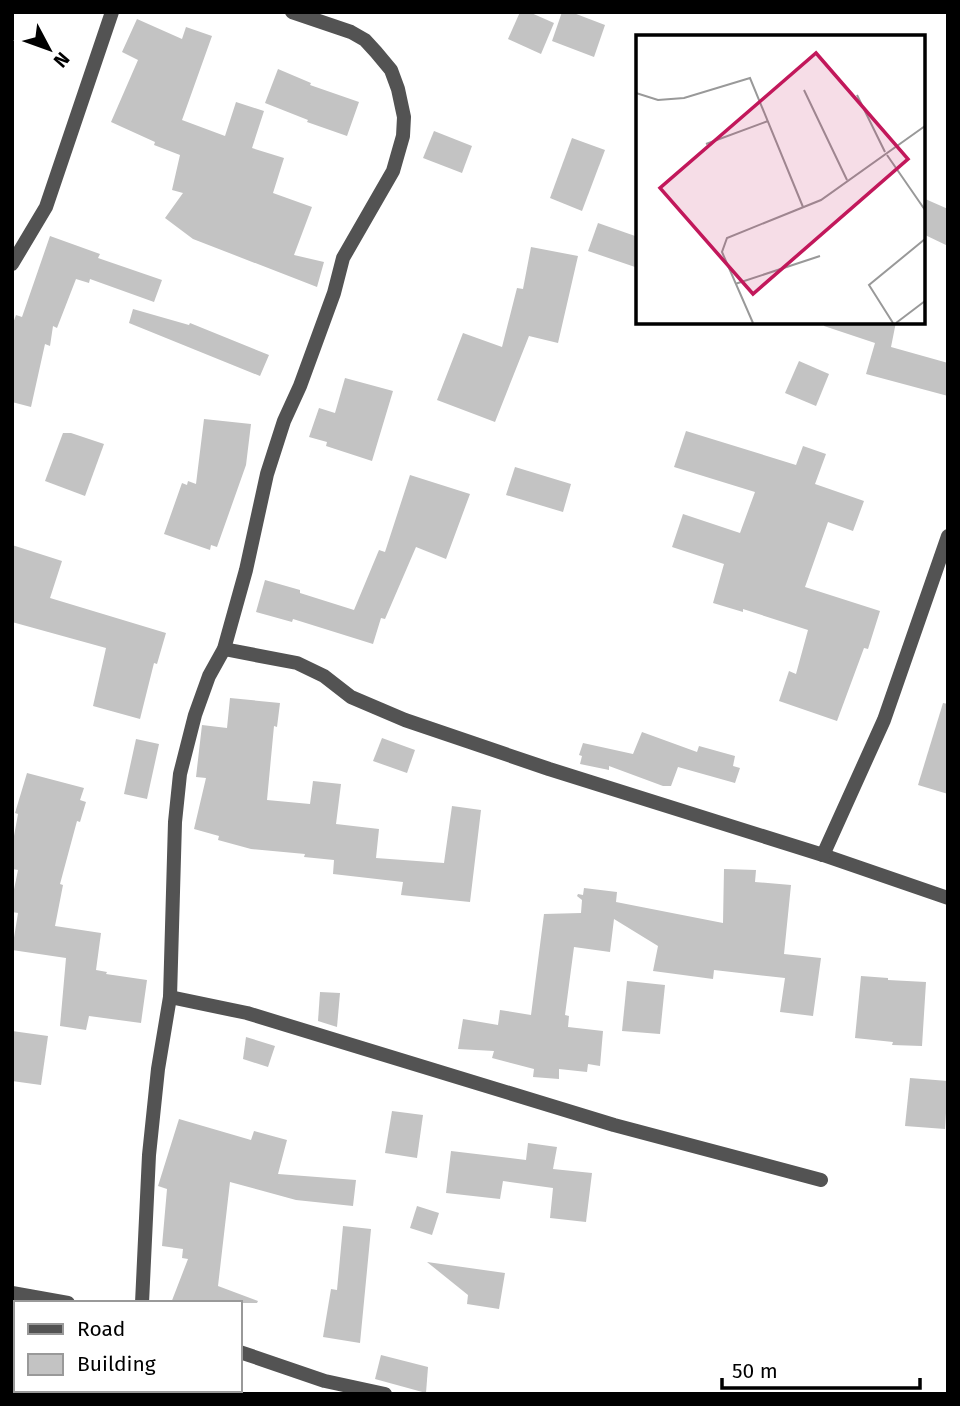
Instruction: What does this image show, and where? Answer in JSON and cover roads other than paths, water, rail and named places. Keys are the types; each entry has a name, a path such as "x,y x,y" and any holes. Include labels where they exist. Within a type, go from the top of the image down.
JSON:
{"street":[{"path":"12,264 46,207 112,12"},
{"path":"142,1301 149,1155 158,1069 170,997 175,822 180,774 195,715 209,676 224,649 246,570 267,474 284,421 300,386 334,293 343,258 393,171 403,136 404,117 398,89 391,70 376,52 365,40 351,32 292,12"},
{"path":"823,855 884,720 948,536"},
{"path":"224,649 297,663 324,676 361,702 405,720 948,898"},
{"path":"170,997 247,1013 614,1125 821,1180"},
{"path":"12,1293 57,1301"},
{"path":"242,1353 325,1381 385,1394"}]}
